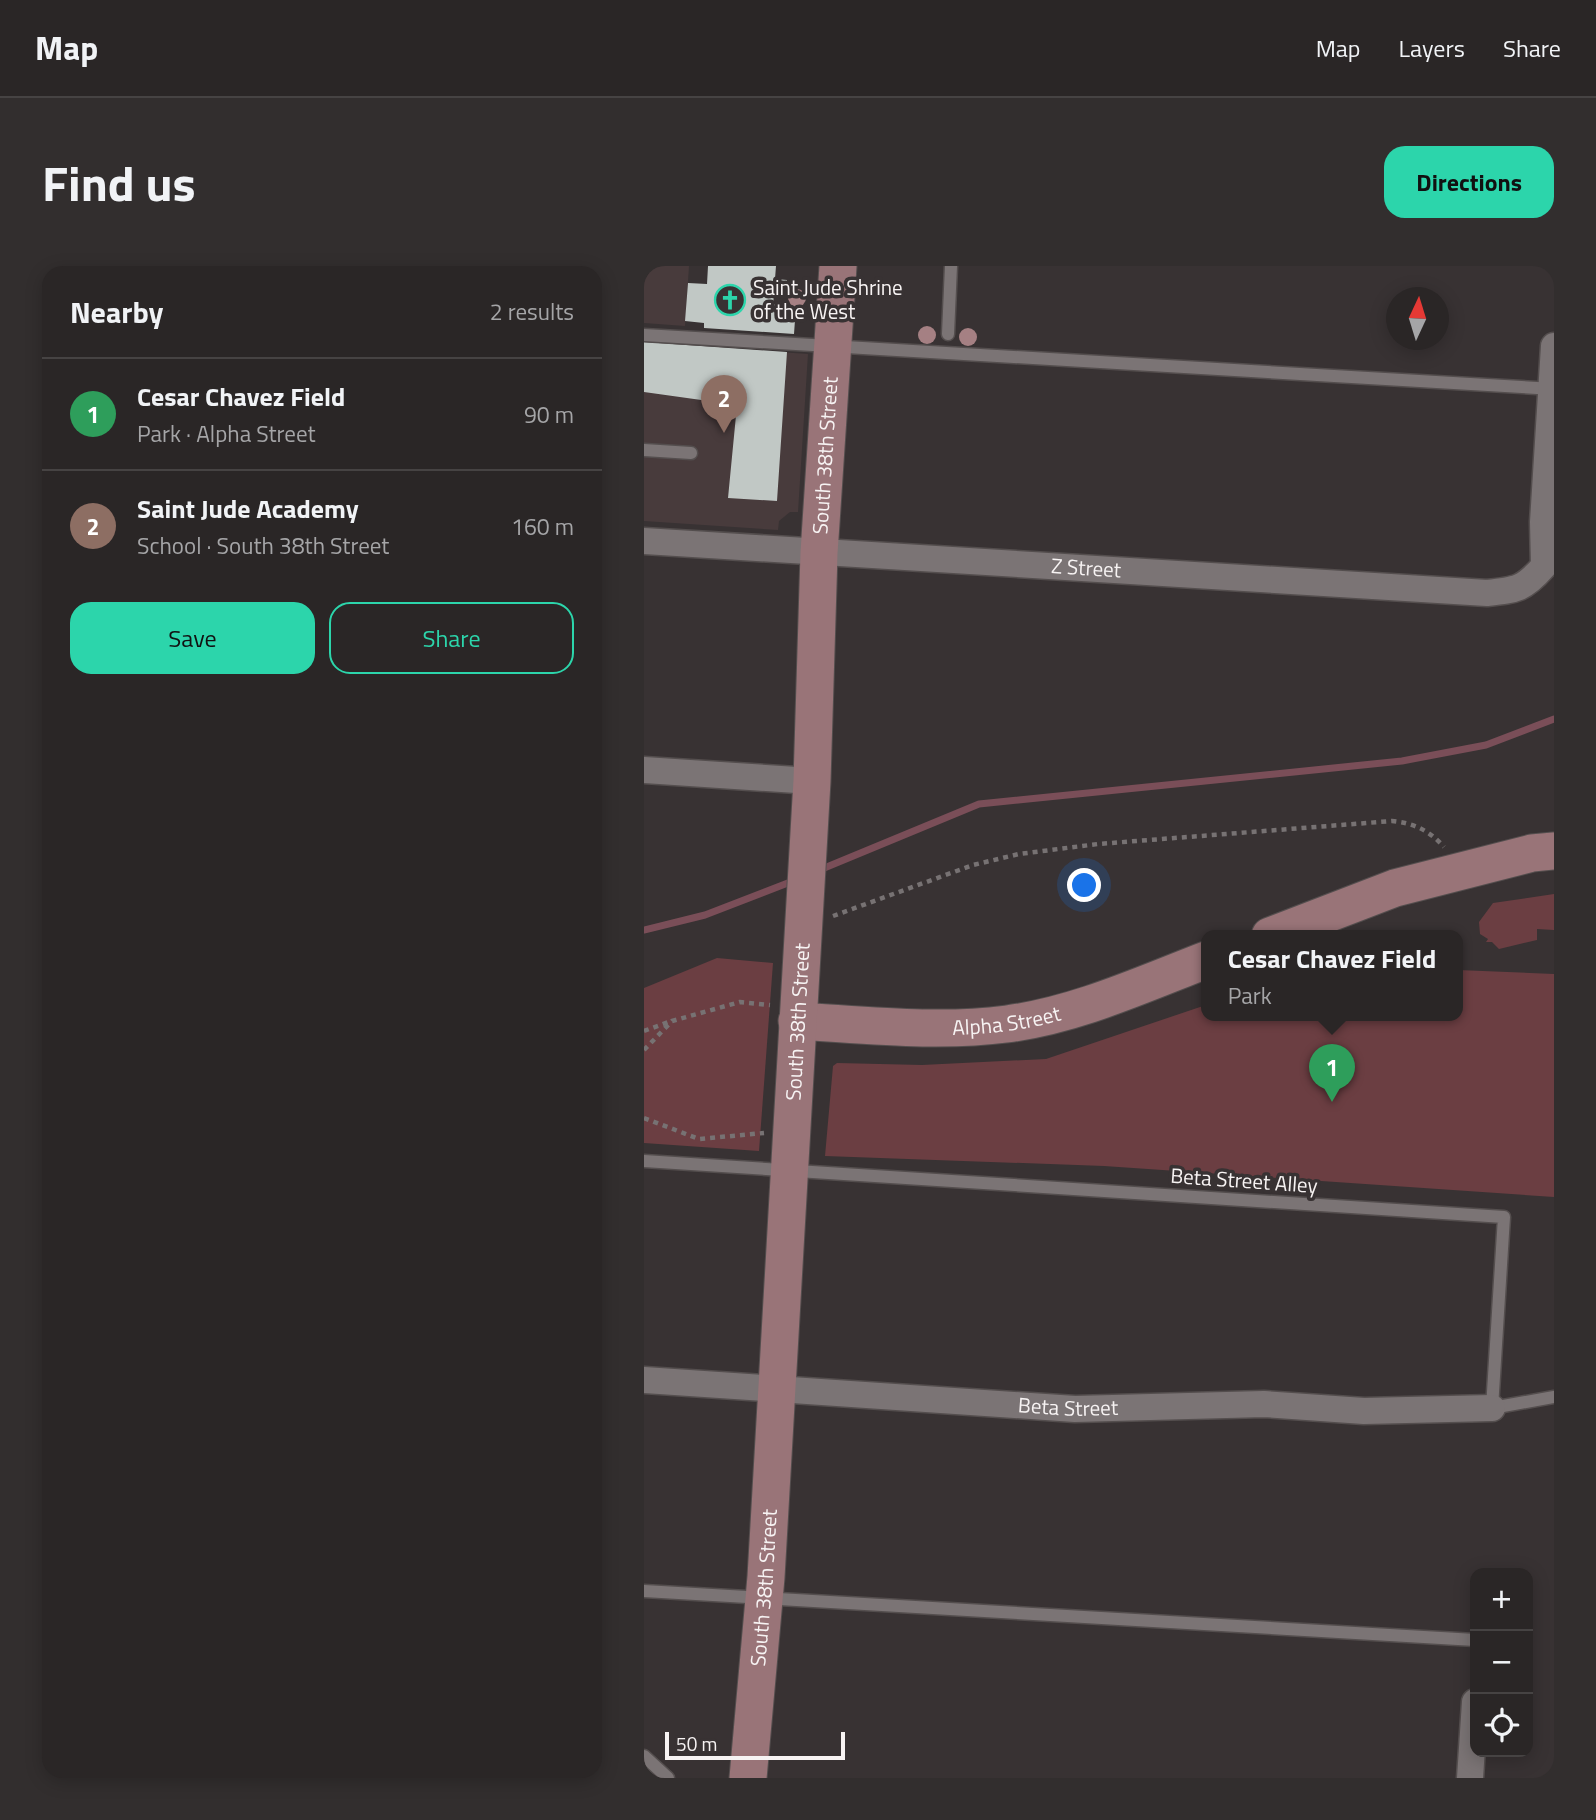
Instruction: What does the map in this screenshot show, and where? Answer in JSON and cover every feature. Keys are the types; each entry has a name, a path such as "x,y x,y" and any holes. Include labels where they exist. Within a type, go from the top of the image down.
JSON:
{"street":[{"name":"South 38th Street","path":"756,1777 774,1390 812,781 819,553 838,266"},
{"path":"1552,389 1554,346"},
{"name":"Z Street","path":"644,541 1487,593 1513,591 1528,584 1544,566 1552,389"},
{"path":"644,770 812,781"},
{"path":"1286,930 1395,888 1554,850"},
{"name":"Alpha Street","path":"798,1014 949,1029 1009,1024 1082,1008 1201,962"},
{"name":"Beta Street","path":"644,1380 1075,1409 1264,1404 1364,1411 1492,1408"},
{"path":"1470,1778 1471,1757"}],"lane":[{"path":"948,334 951,266"},
{"path":"644,335 1552,389"},
{"path":"644,450 691,453"},
{"path":"644,1160 789,1170"},
{"name":"Beta Street Alley","path":"789,1170 1504,1217 1492,1408"},
{"path":"1492,1408 1554,1397"},
{"path":"644,1591 1470,1640"},
{"path":"644,1756 668,1778"}],"path":[{"path":"803,926 973,865 1019,855 1111,842 1408,822 1433,834 1463,871"},
{"path":"644,1031 740,1002 798,1014"},
{"path":"644,1050 672,1021"},
{"path":"644,1118 699,1139 790,1130"}],"shaded area":[{"path":"644,266 689,266 685,326 644,323"},
{"path":"644,342 808,354 798,512 790,512 779,521 778,530 644,521"},
{"path":"1554,894 1554,930 1537,929 1537,940 1499,949 1492,942 1486,942 1488,939 1480,934 1479,922 1493,903"},
{"path":"717,958 773,963 759,1151 644,1143 644,988"},
{"path":"1463,970 1554,974 1554,1197 1104,1166 825,1156 833,1066 837,1063 922,1065 1046,1059 1201,1007 1201,1021 1463,1021"}],"building":[{"name":"Saint Jude Shrine of the West","path":"708,266 776,266 775,279 787,280 785,296 774,295 773,304 796,306 794,334 704,328 704,323 685,321 688,283 707,284"},
{"path":"644,342 787,352 777,501 728,498 737,405 644,392"}],"waterway":[{"path":"817,871 979,804 1402,761 1486,745 1554,719"},
{"path":"644,930 705,915 793,881"}],"place":[{"name":"Saint Jude Shrine of the West","path":"730,300"},
{"name":"Saint Jude Academy","path":"724,433"},
{"name":"Cesar Chavez Field","path":"1332,1102"}]}
